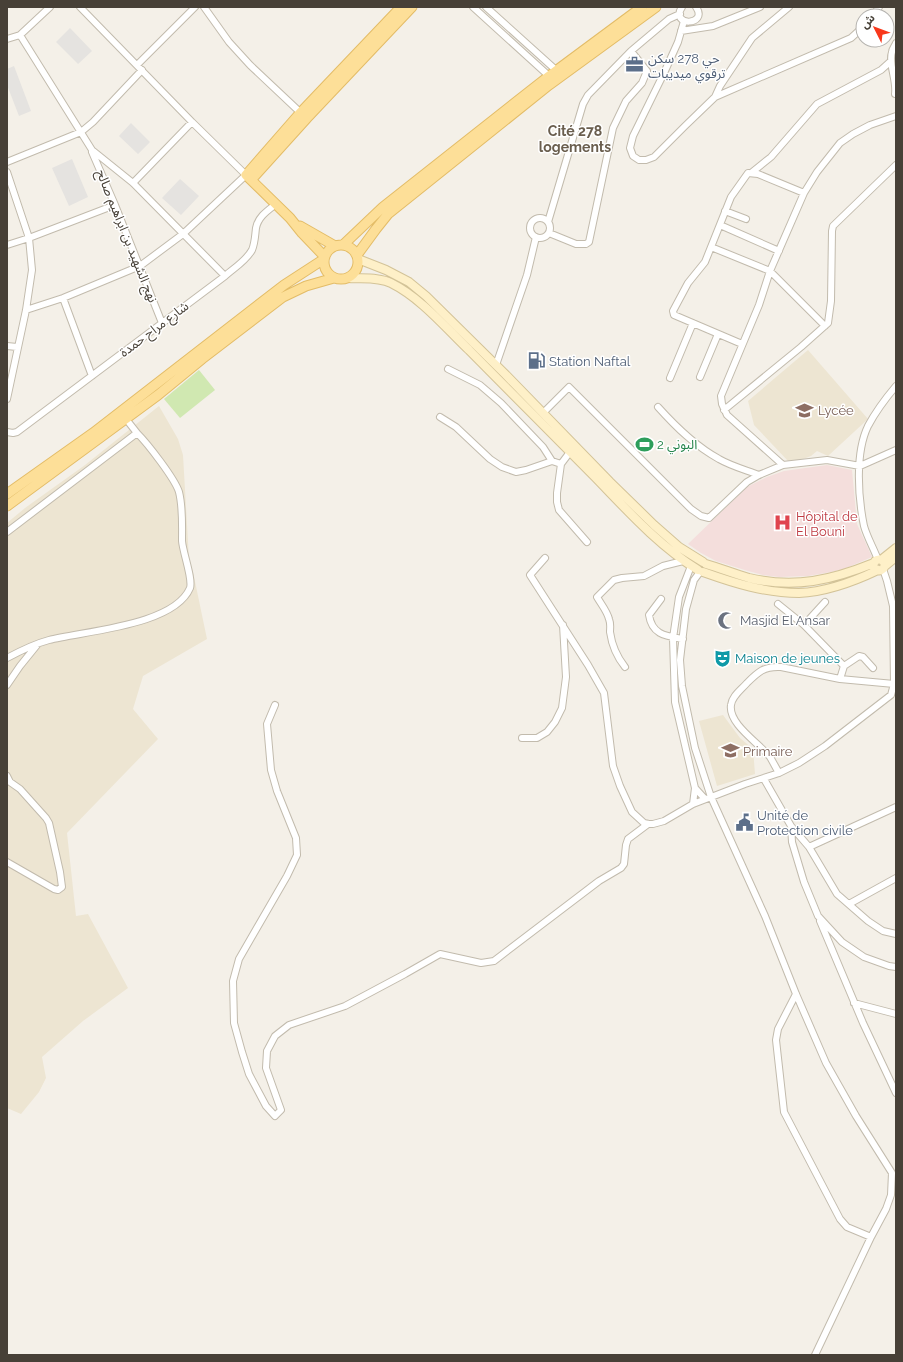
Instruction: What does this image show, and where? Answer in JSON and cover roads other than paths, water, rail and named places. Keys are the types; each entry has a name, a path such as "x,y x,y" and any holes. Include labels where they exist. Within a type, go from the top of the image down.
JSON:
{"main road":[{"path":"365,51 401,7"},
{"path":"325,258 290,218 248,177 365,51 412,7"},
{"path":"642,7 553,74 383,207 339,246 329,250 325,258 325,268 327,272 339,280 349,278 380,280 390,283 420,304 645,528 683,561 700,567 750,578 774,582 806,583 824,580 880,565 896,557"},
{"path":"349,278 357,270 358,257 372,233 388,214 550,85 656,7"},
{"path":"290,218 312,234 339,246 352,248 358,257 409,282 426,296 654,525 700,567"},
{"path":"7,494 92,433 284,285 325,258"},
{"path":"7,506 126,419 283,297 302,287 334,278"},
{"path":"880,565 896,548"}],"street":[{"path":"7,39 20,35 50,7"},
{"path":"26,310 63,298 140,266 183,234 248,177 80,7"},
{"path":"7,162 81,132 93,122 140,67 195,7"},
{"path":"204,7 229,42 250,65 304,115"},
{"path":"473,7 553,74"},
{"path":"681,31 713,26 760,7"},
{"path":"715,97 720,86 752,38 789,7"},
{"path":"684,21 690,23 695,20 698,16 698,8"},
{"path":"483,16 487,9 553,74"},
{"path":"548,222 540,218 534,219 530,223 530,232 536,238 542,238 548,233 550,227 548,222 583,104 588,95 631,51 681,9 684,21 681,31 664,73 633,136 630,148 633,156 639,160 646,160 654,157 715,97 851,38 855,34"},
{"path":"20,35 92,150 133,184 225,276"},
{"path":"895,94 896,87 891,61 891,52 896,43"},
{"path":"548,233 576,244 586,244 589,242 613,128 626,101 642,83 647,71 631,51"},
{"path":"742,344 674,315 673,311 688,283 705,262 731,197 745,176 752,173 771,157 817,104 881,70 891,61"},
{"path":"783,465 727,416 721,396 759,305 770,271 804,193 817,172 840,143 870,125 896,116"},
{"path":"133,184 192,122"},
{"name":"نهج الشهيد بن ابراهيم صالح","path":"92,150 162,323"},
{"path":"724,410 828,323 831,301 833,226 895,166"},
{"path":"7,172 29,238 32,270 26,310 7,399"},
{"path":"752,173 804,193"},
{"name":"شارع مراح حمدة","path":"7,432 17,432 225,276 246,258 251,251 260,219 264,213 276,204"},
{"path":"7,244 29,238 115,205"},
{"path":"725,211 746,219"},
{"path":"720,225 779,251"},
{"path":"496,365 527,275 536,238"},
{"path":"711,247 770,271 825,326"},
{"path":"63,298 92,376"},
{"path":"670,378 693,323"},
{"path":"700,377 718,334"},
{"path":"7,346 18,347"},
{"path":"448,369 480,385 501,403 543,447 552,461"},
{"path":"545,558 530,575 563,625 604,693 613,766 632,812 644,823 653,824 664,821 693,804 779,773 799,763 825,746 891,695 895,684 893,606 880,565 865,527 860,496 860,466 862,448 868,427 882,403 896,386"},
{"path":"542,413 569,387 691,509 701,516 710,518 747,482 759,475 783,465 828,460 860,466 896,450"},
{"path":"658,406 697,446 719,459 759,475"},
{"path":"440,417 456,427 490,459 502,467 516,472 552,461 561,464"},
{"path":"7,658 49,640 103,631 144,619 177,604 190,587 190,579 183,545 178,491 144,440 126,419"},
{"path":"7,532 137,433"},
{"path":"570,452 561,464 557,497 558,510 587,542"},
{"path":"625,667 618,657 614,647 610,631 609,617 596,597 614,580 644,576 663,566 683,561"},
{"path":"693,804 695,788 675,702 673,638 679,597 700,567"},
{"path":"700,567 694,580 686,609 680,660 682,686 695,748 708,798 765,916 796,994 826,1063 856,1116 894,1172 893,1195 871,1237 815,1355"},
{"path":"661,599 649,615 650,624 658,632 673,638 683,639"},
{"path":"804,625 824,602"},
{"path":"778,604 804,625 844,666"},
{"path":"522,738 537,738 547,732 555,722 562,708 566,677 563,625"},
{"path":"7,685 38,644"},
{"path":"840,679 844,666 859,656 863,657 873,668"},
{"path":"779,773 770,757 734,721 730,713 733,697 758,672 765,668 772,667 840,679 895,684"},
{"path":"275,705 267,724 271,770 277,791 296,838 296,855 287,876 239,959 233,981 234,1023 249,1074 266,1106 276,1116 282,1110 266,1068 267,1052 275,1036 289,1024 345,1006 440,954 481,963 494,961 599,881 621,868 624,864 628,839 648,824"},
{"path":"7,776 10,782 20,789 49,823 62,887 58,890 54,889 7,862"},
{"path":"764,778 791,826 809,847 837,894 868,921 883,930 896,934"},
{"path":"695,788 708,798"},
{"path":"809,847 896,807"},
{"path":"791,826 792,842 804,882 854,1003 896,1093"},
{"path":"849,904 896,878"},
{"path":"818,916 842,942 864,957 889,966 896,966"},
{"path":"796,994 778,1029 776,1040 784,1112 840,1219 847,1227 871,1237"},
{"path":"854,1003 896,1014"}],"place":[{"name":"حي 278 سكن ترقوي ميديبات","path":"635,65"},
{"name":"Station Naftal","path":"536,361"},
{"name":"Lycée","path":"805,410"},
{"name":"البوني 2","path":"644,444"},
{"name":"Hôpital de El Bouni","path":"783,523"},
{"name":"Masjid El Ansar","path":"727,620"},
{"name":"Maison de jeunes","path":"722,658"},
{"name":"Primaire","path":"730,751"},
{"name":"Unité de Protection civile","path":"744,822"}],"district":[{"name":"Cité 278 logements","path":"575,140"}]}
